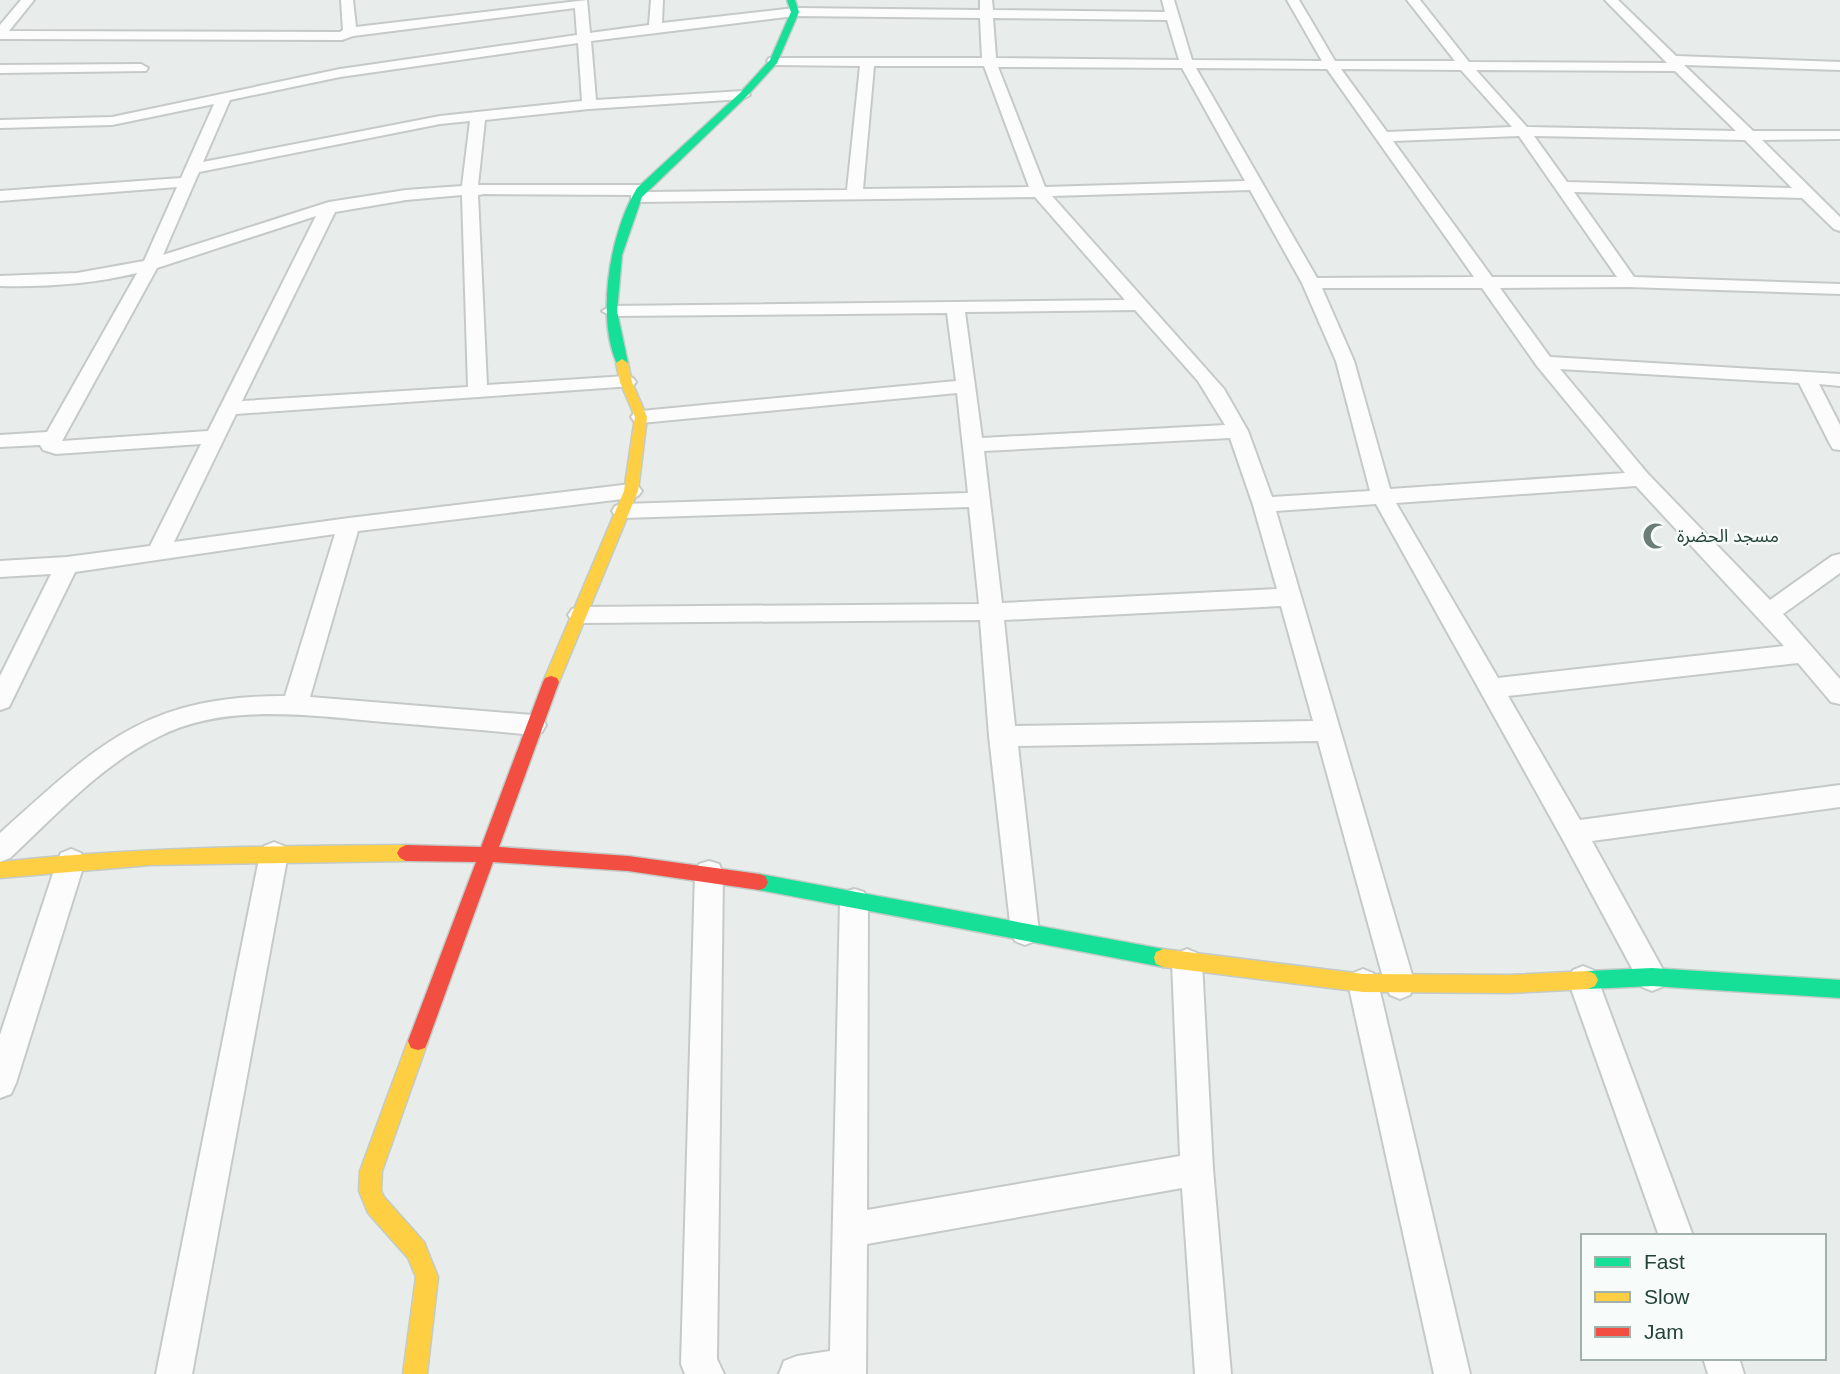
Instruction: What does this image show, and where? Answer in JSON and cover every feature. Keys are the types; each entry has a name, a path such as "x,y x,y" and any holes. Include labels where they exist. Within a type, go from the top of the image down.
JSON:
{"street":[{"path":"0,34 28,0"},
{"path":"343,50 347,0"},
{"path":"655,28 657,0"},
{"path":"1293,0 1331,65 1544,362 1641,479 1805,653 1840,695"},
{"path":"1413,0 1523,131 1565,187 1629,282"},
{"path":"1611,0 1840,226"},
{"path":"1,125 112,121 225,96 343,50 459,13 581,2 589,105"},
{"path":"0,34 343,50 585,39 793,6 1171,8 1187,64 1311,283 1345,361 1382,497 1492,688 1652,977"},
{"path":"415,1374 427,1277 425,1265 420,1251 376,1205 370,1192 371,1171 533,724 627,501 641,417 626,382 611,311 617,255 639,194 774,61 793,6"},
{"path":"986,6 989,62 1039,192 1191,362 1207,376 1219,393 1238,431 1264,505 1400,985"},
{"path":"774,61 1840,66"},
{"path":"854,193 859,166 867,62"},
{"path":"0,69 141,68"},
{"path":"0,196 190,176 430,122 589,105 743,94"},
{"path":"216,437 56,448 50,445 151,264 225,96"},
{"path":"478,116 470,188 478,391"},
{"path":"1383,137 1523,131 1749,136 1840,135"},
{"path":"1,283 86,278 151,264 329,208 470,188 639,194 1039,192 1255,185"},
{"path":"1565,187 1806,193"},
{"path":"158,552 329,208"},
{"path":"1311,283 1629,282 1840,289"},
{"path":"611,311 1141,305"},
{"path":"956,309 974,445 1002,736 1025,932"},
{"path":"1544,362 1840,380"},
{"path":"1806,378 1840,444"},
{"path":"231,408 626,382"},
{"path":"641,417 966,386"},
{"path":"974,445 1238,431"},
{"path":"0,441 52,438"},
{"path":"1264,505 1641,479"},
{"path":"0,569 68,565 349,525 627,501 980,500"},
{"path":"295,705 349,525"},
{"path":"1768,613 1840,562"},
{"path":"0,700 68,565"},
{"path":"580,615 990,612 1289,597"},
{"path":"1492,688 1805,653"},
{"path":"0,850 79,778 121,745 161,724 200,713 246,706 295,705 533,724"},
{"path":"1002,736 1328,731"},
{"path":"1573,832 1840,796"},
{"path":"0,870 71,861 274,854 486,853 709,873 1187,962 1363,983 1509,984 1652,977 1836,994"},
{"path":"174,1374 274,854"},
{"path":"0,1083 71,861"},
{"path":"706,1374 699,1364 709,873"},
{"path":"797,1374 848,1370 854,901"},
{"path":"1187,962 1197,1169 1213,1374"},
{"path":"1583,980 1675,1234"},
{"path":"1363,983 1452,1374"},
{"path":"850,1230 1197,1169"}],"traffic: fast":[{"path":"622,363 611,311 617,255 637,197 641,190 743,95 774,61 795,12 791,0"},
{"path":"759,882 1163,958"},
{"path":"1588,980 1652,977 1840,989"}],"traffic: slow":[{"path":"551,682 631,491 641,417 626,382 622,363"},
{"path":"0,870 151,857 406,853"},
{"path":"1163,958 1363,983 1509,984 1588,980"},
{"path":"415,1374 427,1277 416,1250 376,1205 370,1191 371,1171 418,1041"}],"traffic: jam":[{"path":"418,1041 551,682"},
{"path":"406,853 583,860 672,869 759,882"}],"place":[{"name":"مسجد الحضرة","path":"1656,536"}]}
